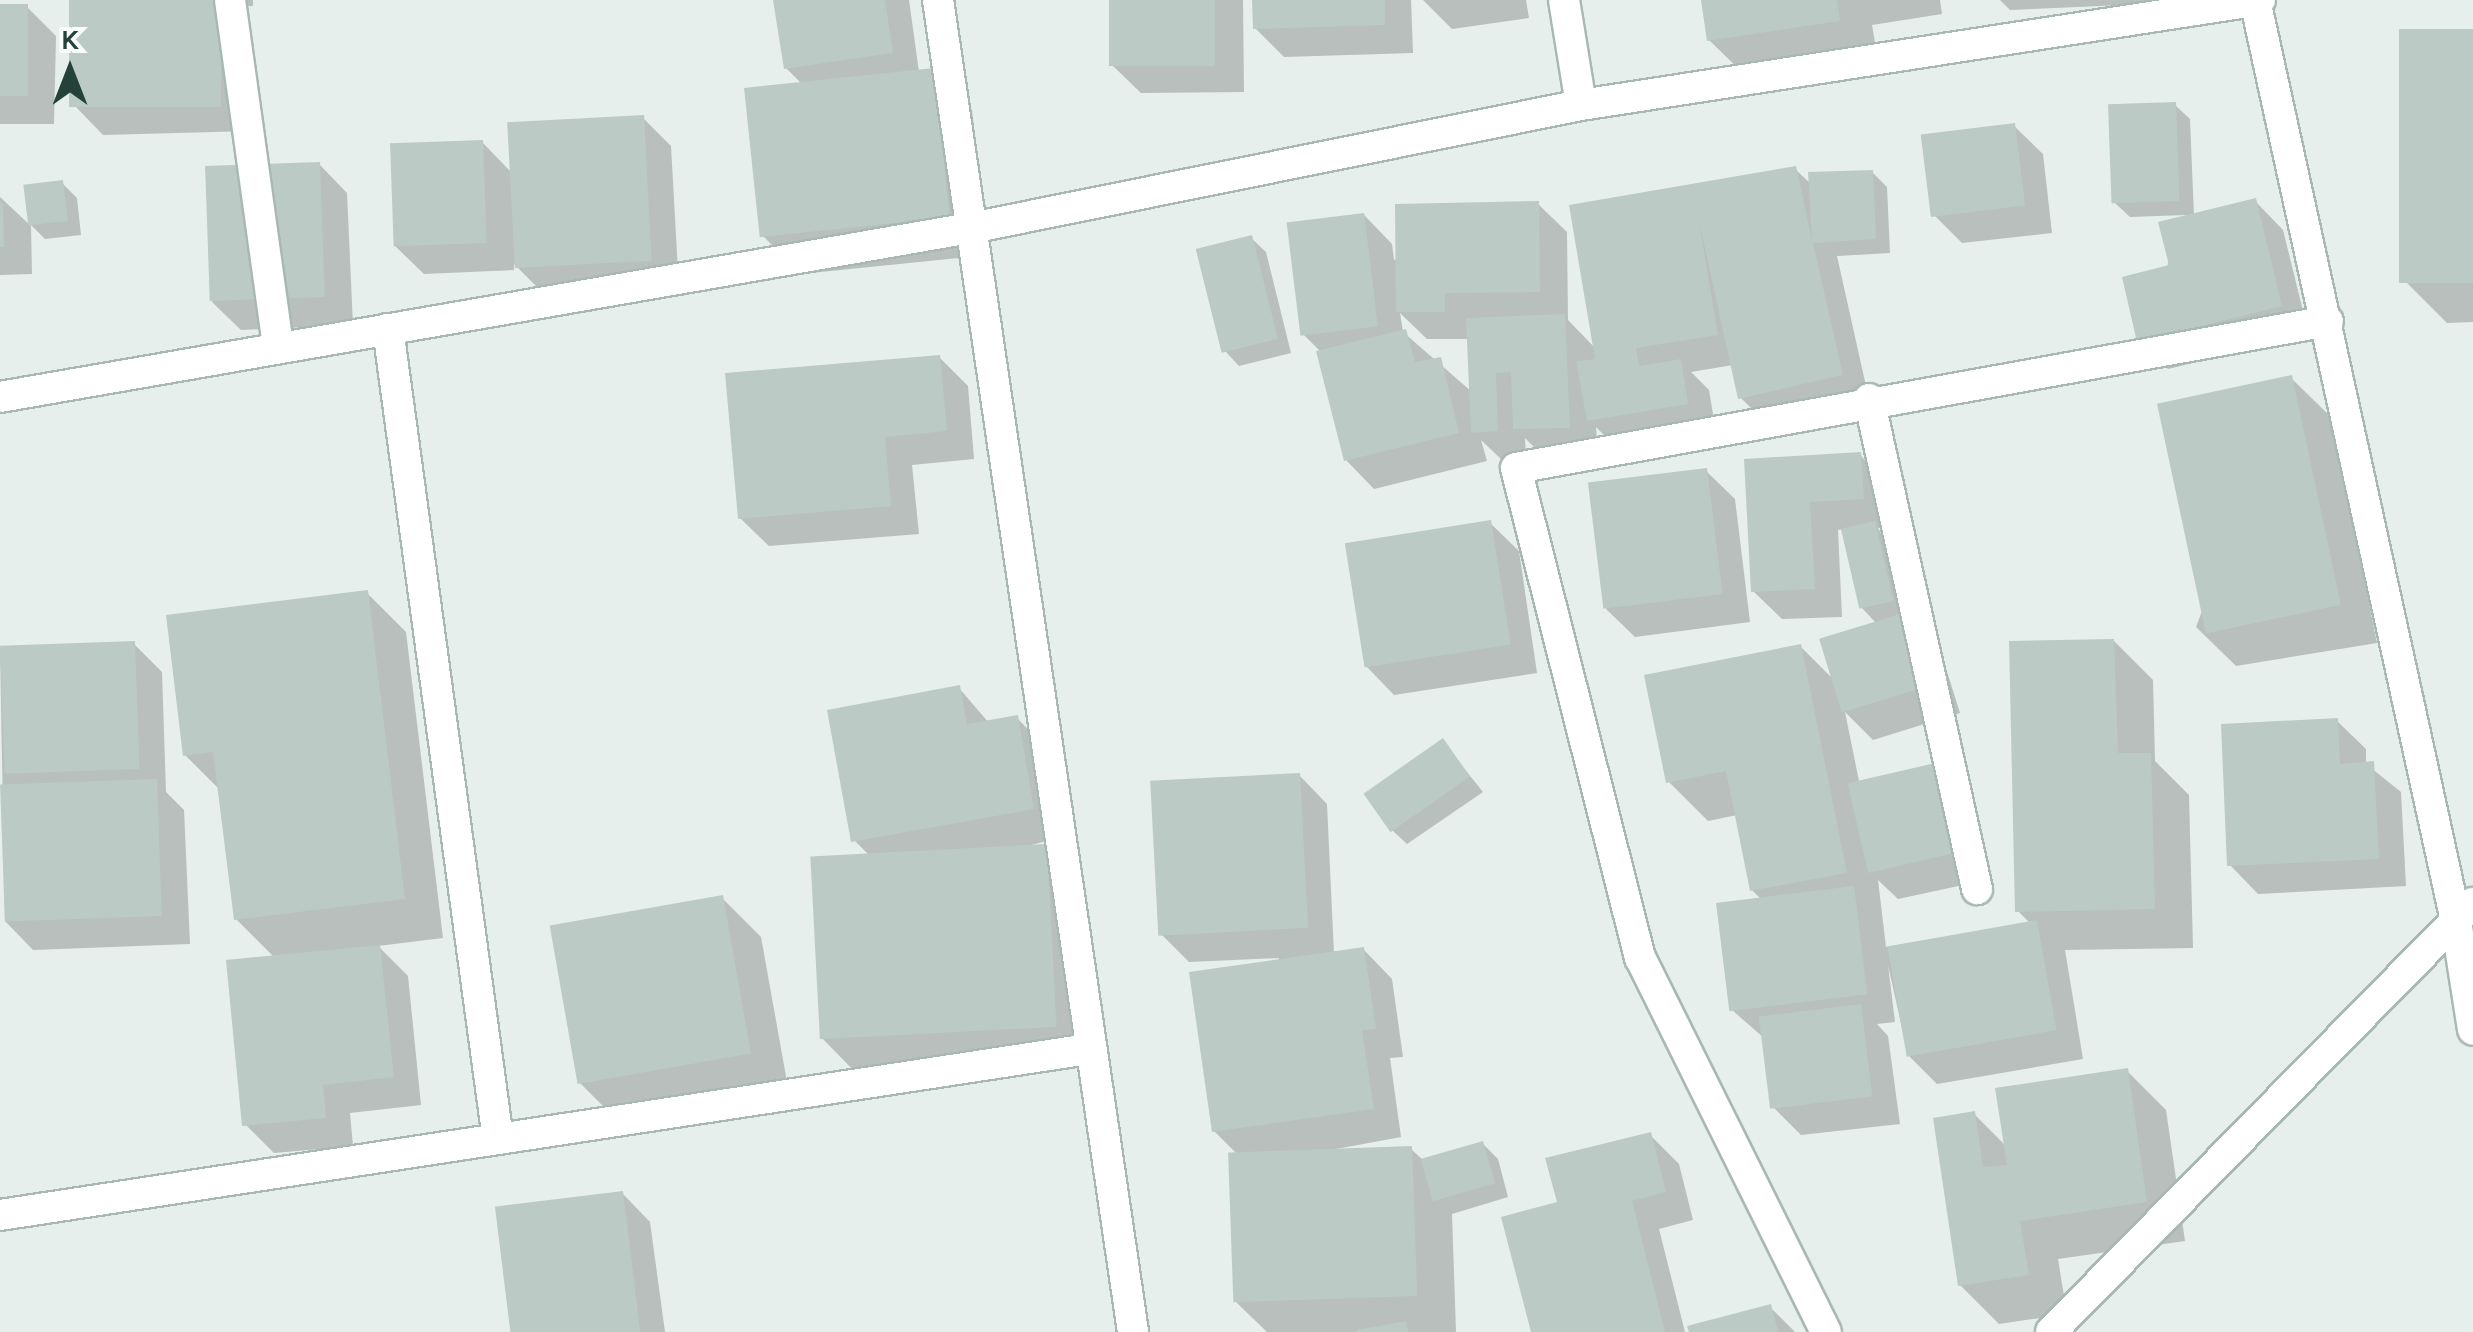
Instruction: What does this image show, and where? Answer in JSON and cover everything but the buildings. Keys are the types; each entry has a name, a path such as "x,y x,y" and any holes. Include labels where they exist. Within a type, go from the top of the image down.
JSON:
{"street":[{"path":"230,0 278,348"},
{"path":"938,0 976,227 1088,1049 1133,1332"},
{"path":"1564,0 1581,105"},
{"path":"0,396 976,227 1581,105 2257,0 2464,912 2473,1030"},
{"path":"1826,1332 1640,958 1516,468 1869,399 2328,321"},
{"path":"388,328 498,1138"},
{"path":"1869,399 1976,888"},
{"path":"2051,1332 2464,912"},
{"path":"0,1215 1088,1049"}]}
